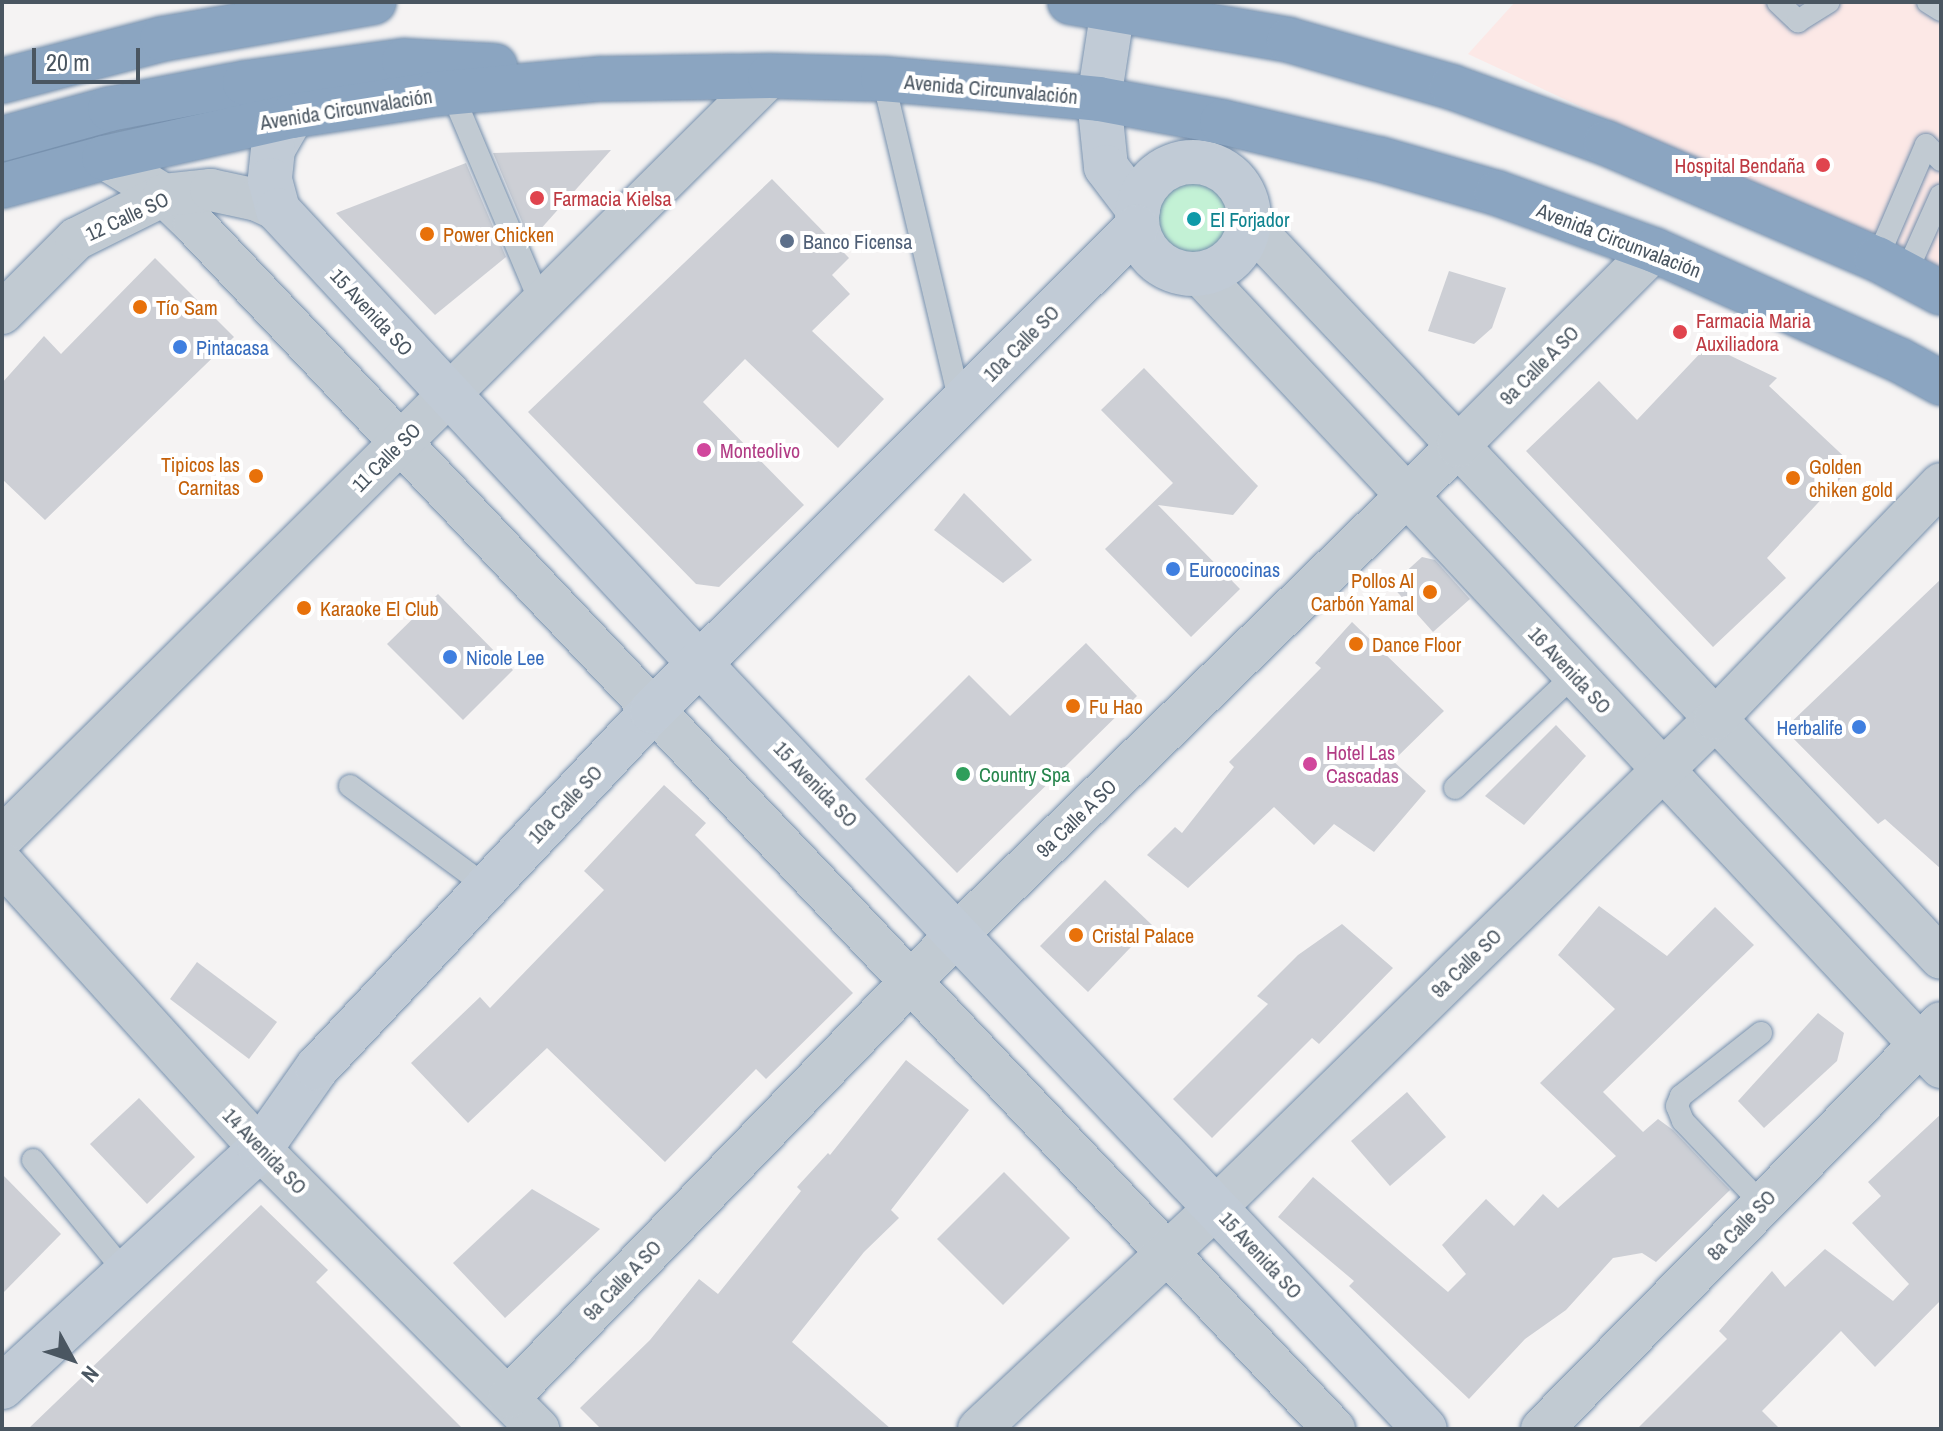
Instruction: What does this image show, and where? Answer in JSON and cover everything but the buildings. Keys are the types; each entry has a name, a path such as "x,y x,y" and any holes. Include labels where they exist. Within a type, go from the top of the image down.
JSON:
{"highway":[{"path":"1070,2 1113,5 1289,40 1452,87 1606,143 1908,275"},
{"path":"2,81 162,39 358,3"},
{"path":"2,139 110,109 245,83 404,61 504,67 600,79"},
{"name":"Avenida Circunvalación","path":"2,186 104,158 292,116 452,93 600,79 770,76 883,79 1099,99 1222,122 1379,159 1497,193 1654,250 1920,360 1941,383"}],"street":[{"path":"1113,5 1099,99 1106,167 1138,218 1152,257 1174,270 1199,273 1217,268 1232,257 1243,242 1248,223 1247,204 1239,187 1227,173 1210,164 1191,162 1164,170 1144,190 1138,218"},
{"name":"11 Calle SO","path":"2,838 770,76"},
{"path":"278,210 270,180 273,149 292,116"},
{"path":"1210,164 1211,142 1222,122"},
{"path":"104,158 164,195 1169,1251 1334,1429"},
{"name":"12 Calle SO","path":"2,313 76,239 164,195 211,190 235,193 278,210"},
{"name":"15 Avenida SO","path":"278,210 699,663 1425,1429"},
{"name":"10a Calle SO","path":"2,1387 260,1149 317,1068 652,711 960,403 1138,218"},
{"path":"1248,223 1941,958"},
{"name":"9a Calle A SO","path":"509,1397 958,933 1458,446 1654,250"},
{"name":"16 Avenida SO","path":"1199,273 1663,770 1934,1044"},
{"name":"9a Calle SO","path":"979,1429 1216,1207 1715,719 1941,484"},
{"name":"14 Avenida SO","path":"2,863 260,1149 538,1429"},
{"name":"8a Calle SO","path":"1542,1429 1762,1204 1934,1044"}],"lane":[{"path":"1778,2 1798,21 1828,2"},
{"path":"1928,2 1941,10"},
{"path":"883,79 960,403"},
{"path":"452,93 541,304"},
{"path":"1908,275 1934,152"},
{"path":"1908,275 1941,195"},
{"path":"1455,788 1574,675"},
{"path":"350,786 487,887"},
{"path":"1761,1033 1681,1096 1677,1106 1683,1121 1762,1204"},
{"path":"33,1160 126,1273"}],"shaded area":[{"name":"Hospital Bendaña","path":"1515,2 1941,2 1941,275 1468,54"}],"green space":[{"path":"1192,177 1208,180 1221,189 1230,202 1233,218 1230,234 1221,247 1208,256 1192,259 1176,256 1163,247 1154,234 1151,218 1154,202 1163,189 1176,180"}],"place":[{"name":"Hospital Bendaña","path":"1823,165"},
{"name":"Farmacia Kielsa","path":"537,198"},
{"name":"El Forjador","path":"1194,219"},
{"name":"Power Chicken","path":"427,234"},
{"name":"Banco Ficensa","path":"787,241"},
{"name":"Tío Sam","path":"140,307"},
{"name":"Farmacia Maria Auxiliadora","path":"1680,332"},
{"name":"Pintacasa","path":"180,347"},
{"name":"Monteolivo","path":"704,450"},
{"name":"Tipicos las Carnitas","path":"256,476"},
{"name":"Golden chiken gold","path":"1793,478"},
{"name":"Eurococinas","path":"1173,569"},
{"name":"Pollos Al Carbón Yamal","path":"1430,592"},
{"name":"Karaoke El Club","path":"304,608"},
{"name":"Dance Floor","path":"1356,644"},
{"name":"Nicole Lee","path":"450,657"},
{"name":"Fu Hao","path":"1073,706"},
{"name":"Herbalife","path":"1859,727"},
{"name":"Hotel Las Cascadas","path":"1310,764"},
{"name":"Country Spa","path":"963,774"},
{"name":"Cristal Palace","path":"1076,935"}]}
